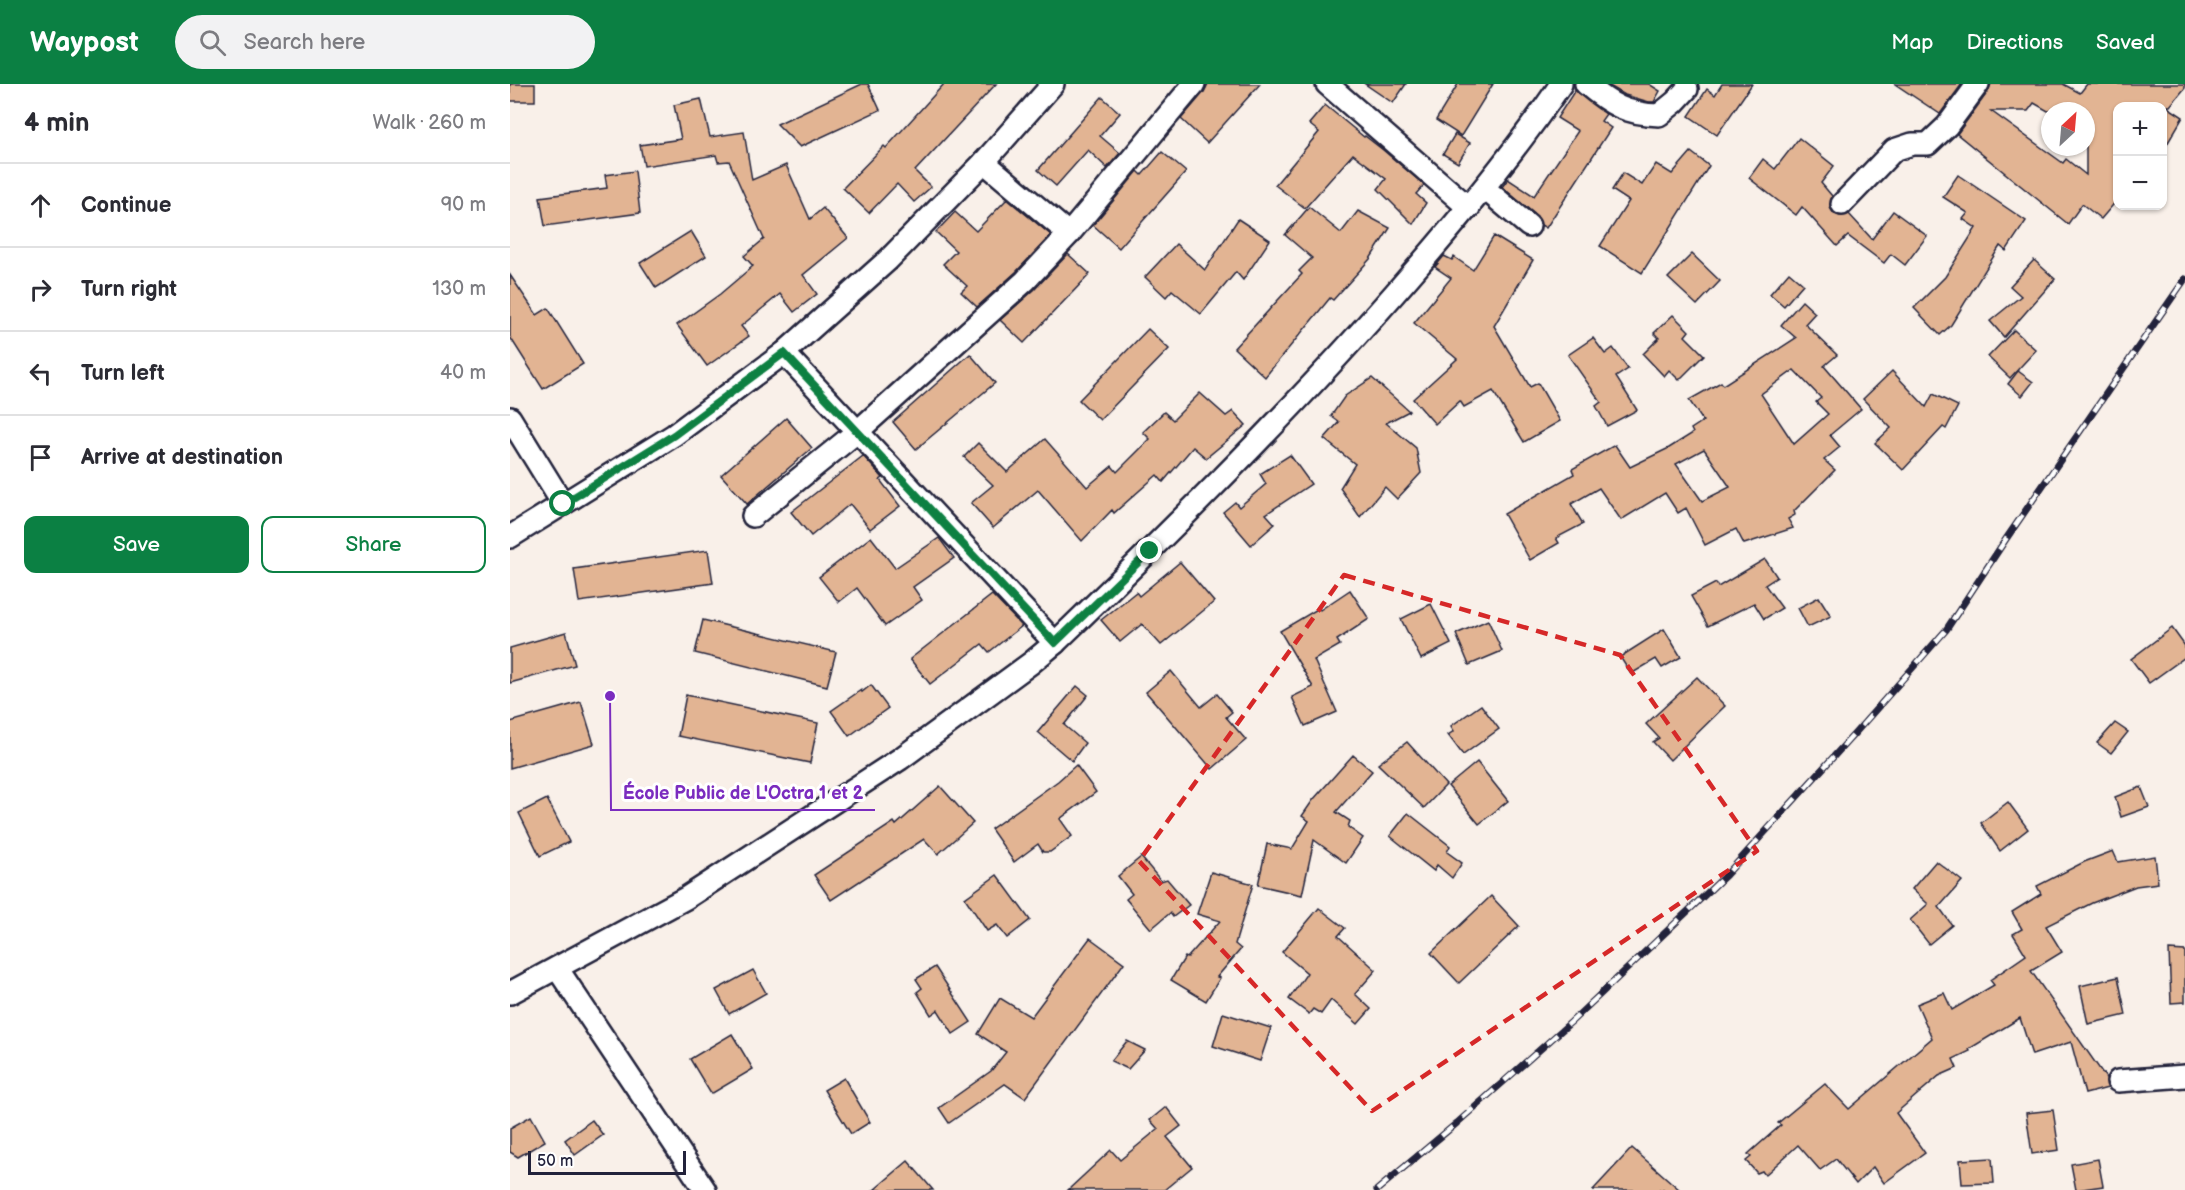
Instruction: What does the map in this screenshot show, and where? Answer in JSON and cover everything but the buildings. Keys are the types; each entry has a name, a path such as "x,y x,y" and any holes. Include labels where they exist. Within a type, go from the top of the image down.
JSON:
{"street":[{"path":"510,537 674,435 784,353 888,260 984,162 1053,84"},
{"path":"753,516 858,430 1025,281 1069,234 1194,84"},
{"path":"1327,84 1468,208"},
{"path":"510,993 686,897 900,759 1055,643 1246,455 1351,344 1468,208 1536,121 1561,84"},
{"path":"1586,84 1617,106 1636,114 1659,115 1676,102 1687,89"},
{"path":"1842,204 1894,150 1912,144 1928,144 1947,126 1978,84"},
{"path":"984,162 1069,234"},
{"path":"1484,188 1528,226"},
{"path":"784,353 1055,643"},
{"path":"510,418 563,504"},
{"path":"557,968 705,1190"},
{"path":"2118,1081 2185,1076"}],"highlighted area":[{"path":"1344,575 1620,655 1757,851 1372,1111 1139,861"}],"railway":[{"path":"1377,1190 1571,1022 1726,875 1856,732 1946,630 2185,279"}],"place":[{"name":"École Public de L'Octra 1 et 2","path":"610,696"}],"route":[{"path":"563,504 674,435 784,353 1055,643 1150,551"}]}
